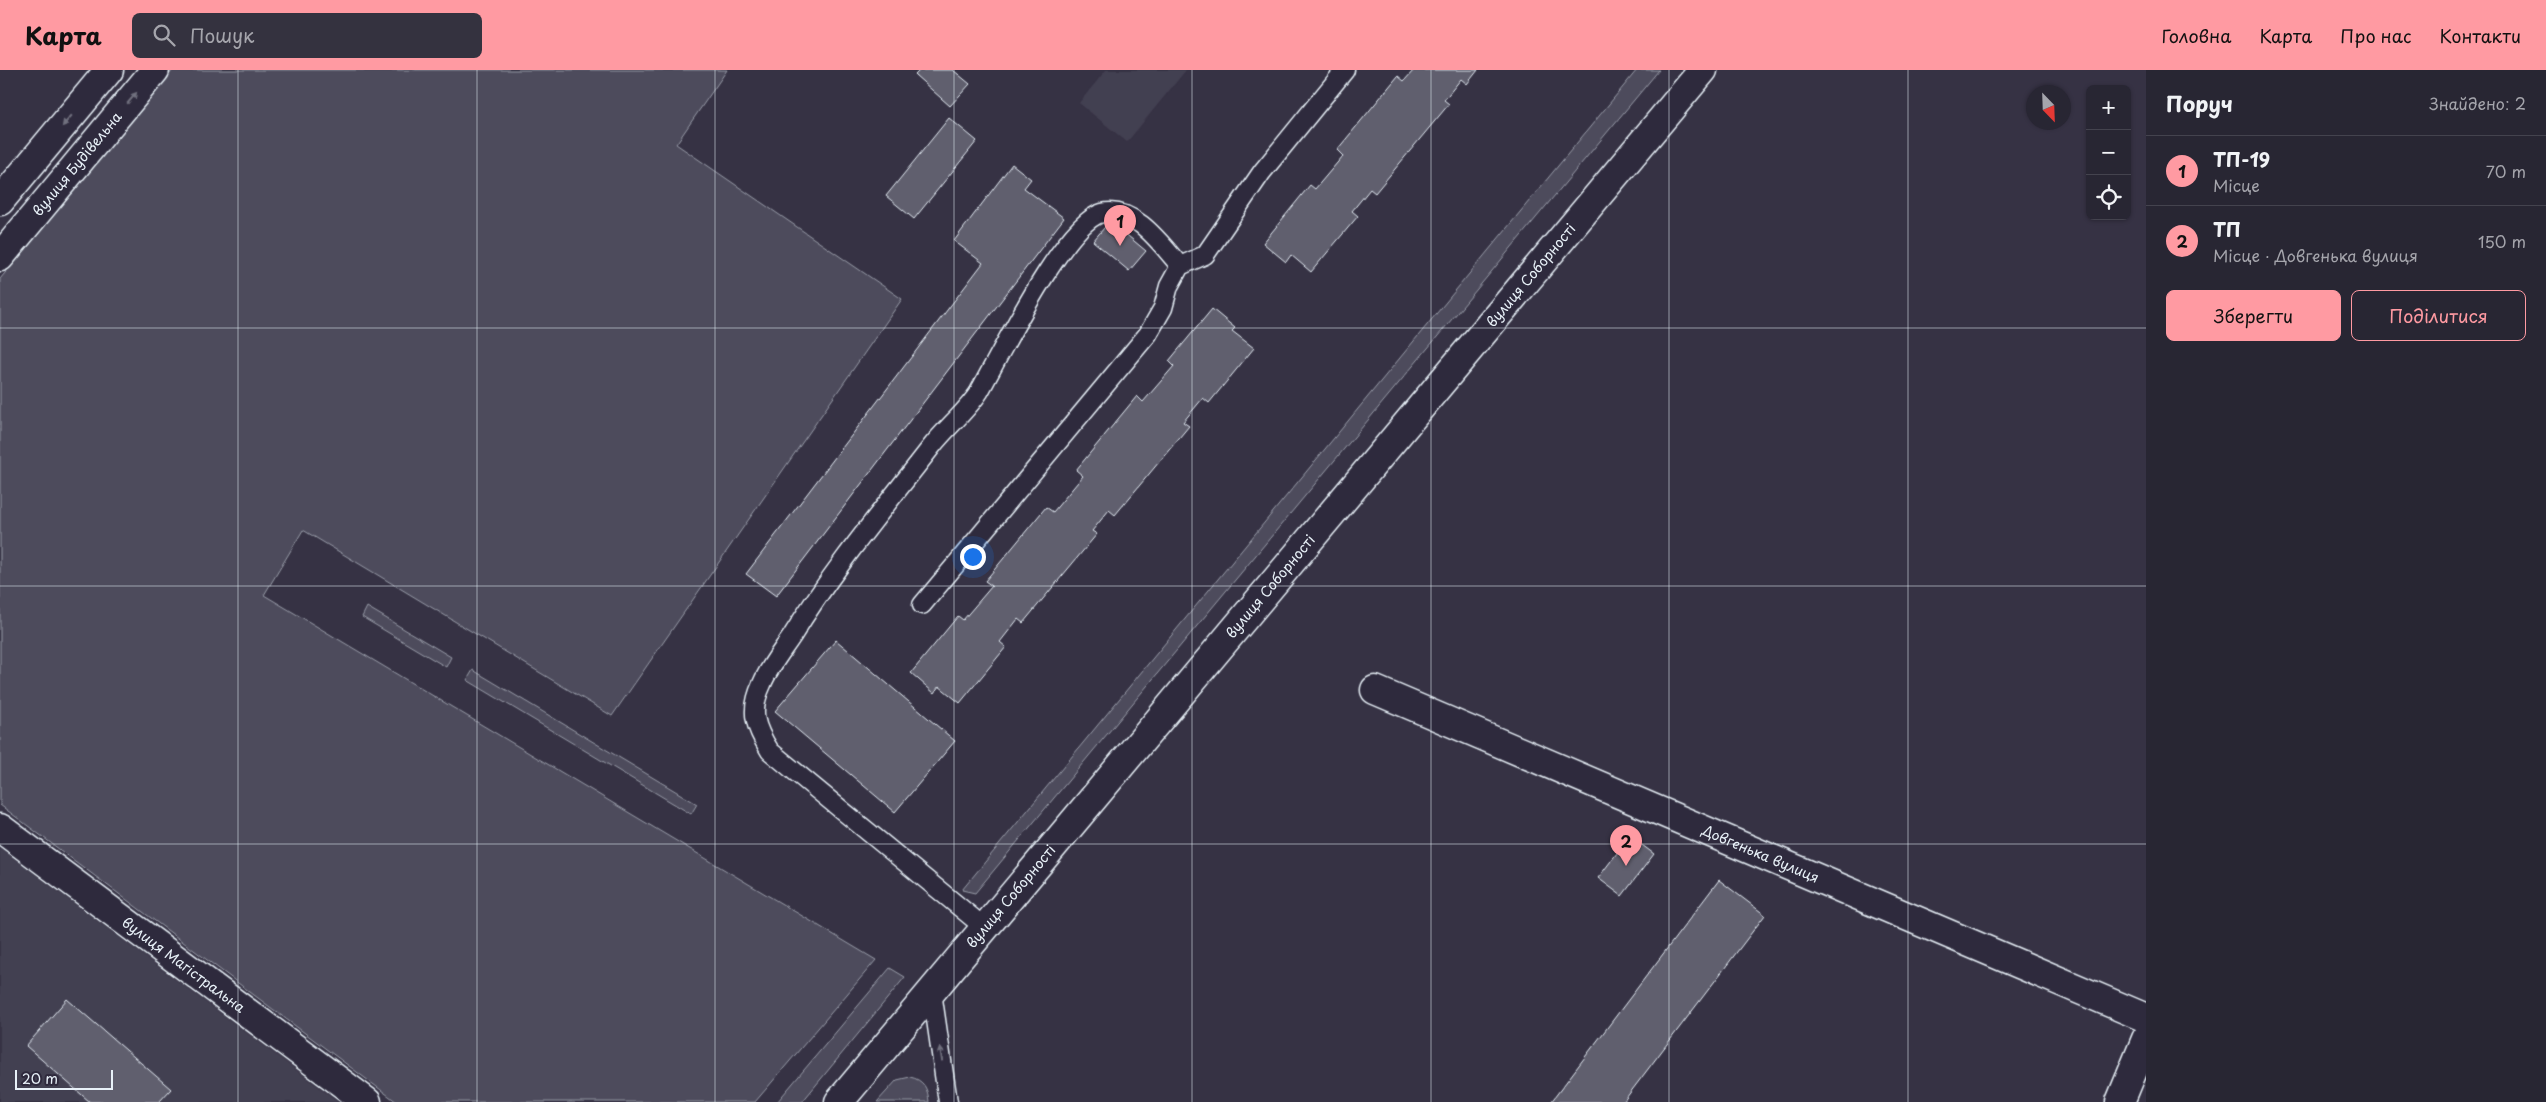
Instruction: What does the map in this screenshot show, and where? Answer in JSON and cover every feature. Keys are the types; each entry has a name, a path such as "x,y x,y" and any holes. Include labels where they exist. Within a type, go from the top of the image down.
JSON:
{"street":[{"path":"0,202 109,70"},
{"name":"вулиця Будівельна","path":"0,257 155,70"},
{"name":"вулиця Соборності","path":"839,1102 1703,70"},
{"name":"Довгенька вулиця","path":"1375,690 2146,1018"},
{"name":"вулиця Магістральна","path":"0,828 366,1102"},
{"path":"2120,1102 2146,1039"}],"lane":[{"path":"922,605 1148,334 1163,308 1169,286 1180,266 1205,255 1262,172 1345,70"},
{"path":"985,928 770,751 758,731 754,707 762,684 810,607 939,437 977,394 1043,276 1089,218 1103,212 1121,212 1149,230 1180,266"},
{"path":"932,992 948,1102"}],"shaded area":[{"path":"173,70 727,70 676,144 902,299 612,716 303,530 264,595 876,960 755,1102 397,1102 0,805 0,279"},
{"path":"1106,70 1186,70 1127,142 1079,103"},
{"path":"1637,70 1659,70 975,893 962,890"},
{"path":"367,607 451,657 446,667 362,617"},
{"path":"473,670 697,804 691,814 467,680"},
{"path":"0,848 339,1102 0,1102"},
{"path":"890,968 905,977 802,1102 777,1102"},
{"path":"910,1077 922,1083 928,1093 929,1102 877,1102 897,1080"}],"building":[{"path":"920,70 953,70 970,84 950,106 915,75"},
{"path":"1414,70 1478,70 1467,84 1461,79 1444,100 1449,104 1375,193 1370,189 1352,211 1358,216 1311,272 1291,255 1286,262 1263,243 1310,185 1315,189 1343,156 1337,150 1398,76 1404,81"},
{"path":"949,118 977,141 914,219 886,196"},
{"path":"1012,164 1031,179 1024,188 1064,218 776,596 746,574 983,263 954,241"},
{"path":"1110,221 1146,251 1129,271 1093,241"},
{"path":"1212,309 1235,328 1232,331 1254,348 1209,403 1203,398 1183,422 1189,426 1115,515 1109,510 1092,531 1097,534 1023,623 1018,619 1000,642 1006,647 960,703 939,686 934,693 911,673 958,616 963,620 992,586 985,581 1046,507 1053,512 1083,476 1076,470 1137,396 1143,402 1174,366 1169,361"},
{"path":"836,640 955,741 895,812 775,711"},
{"path":"1630,836 1654,854 1622,896 1598,878"},
{"path":"1719,880 1765,915 1623,1102 1551,1102"},
{"path":"67,999 171,1089 159,1102 90,1102 26,1046"}],"place":[{"name":"ТП-19","path":"1120,246"},
{"name":"ТП","path":"1626,866"}]}
